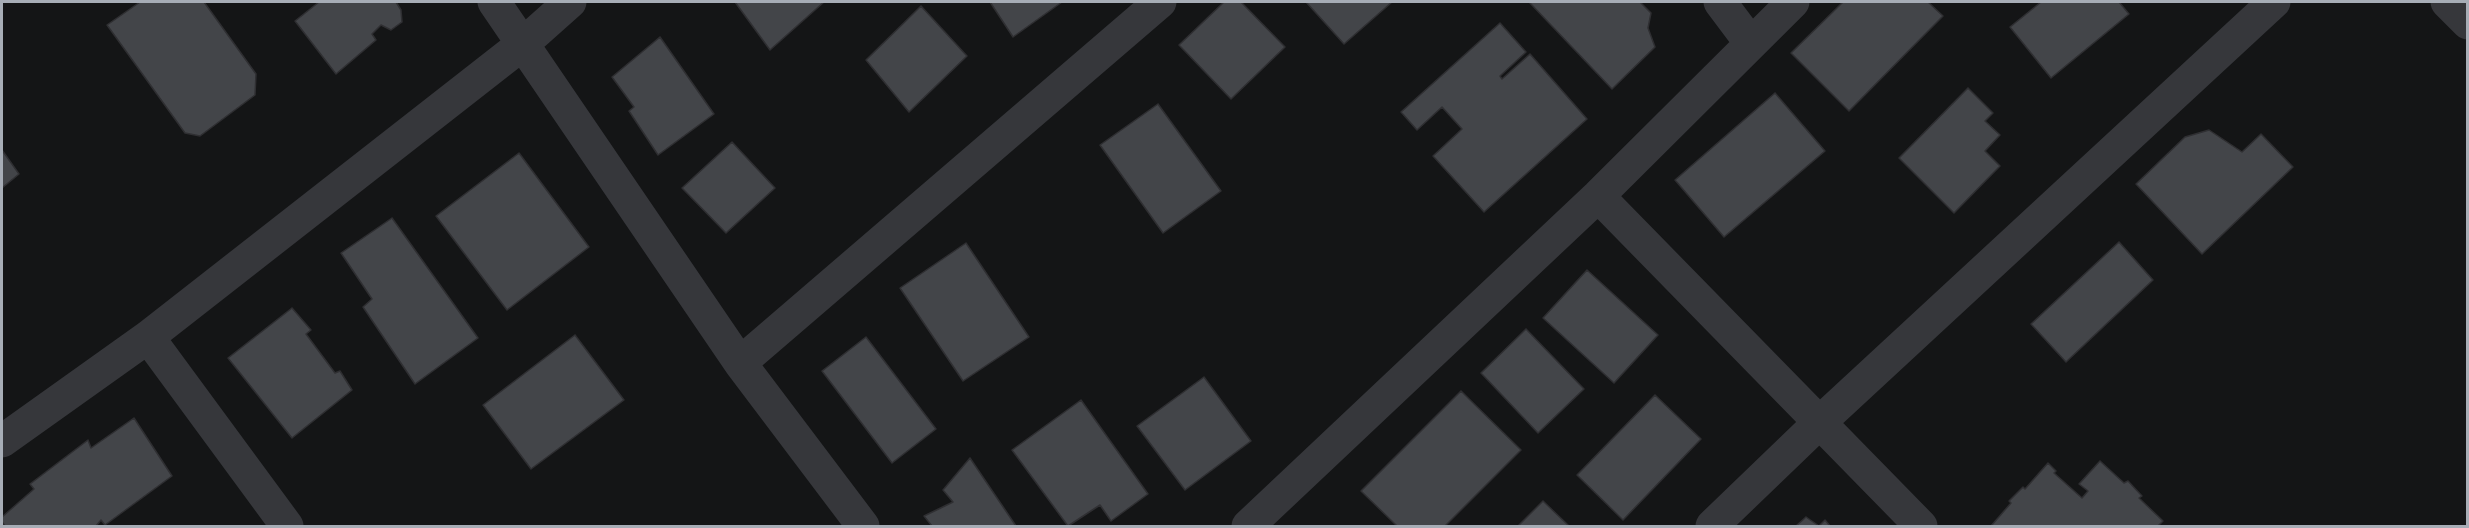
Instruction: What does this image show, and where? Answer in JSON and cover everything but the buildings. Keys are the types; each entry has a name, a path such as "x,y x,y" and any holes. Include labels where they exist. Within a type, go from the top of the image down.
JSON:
{"street":[{"path":"494,2 740,363 863,526"},
{"path":"2,441 148,338 524,43 570,2"},
{"path":"740,363 1160,2"},
{"path":"1720,2 1750,42"},
{"path":"1248,526 1598,196 1750,42 1793,2"},
{"path":"1712,526 1820,422 2274,2"},
{"path":"2446,2 2468,23"},
{"path":"1598,196 1921,526"},
{"path":"148,338 287,526"}]}
